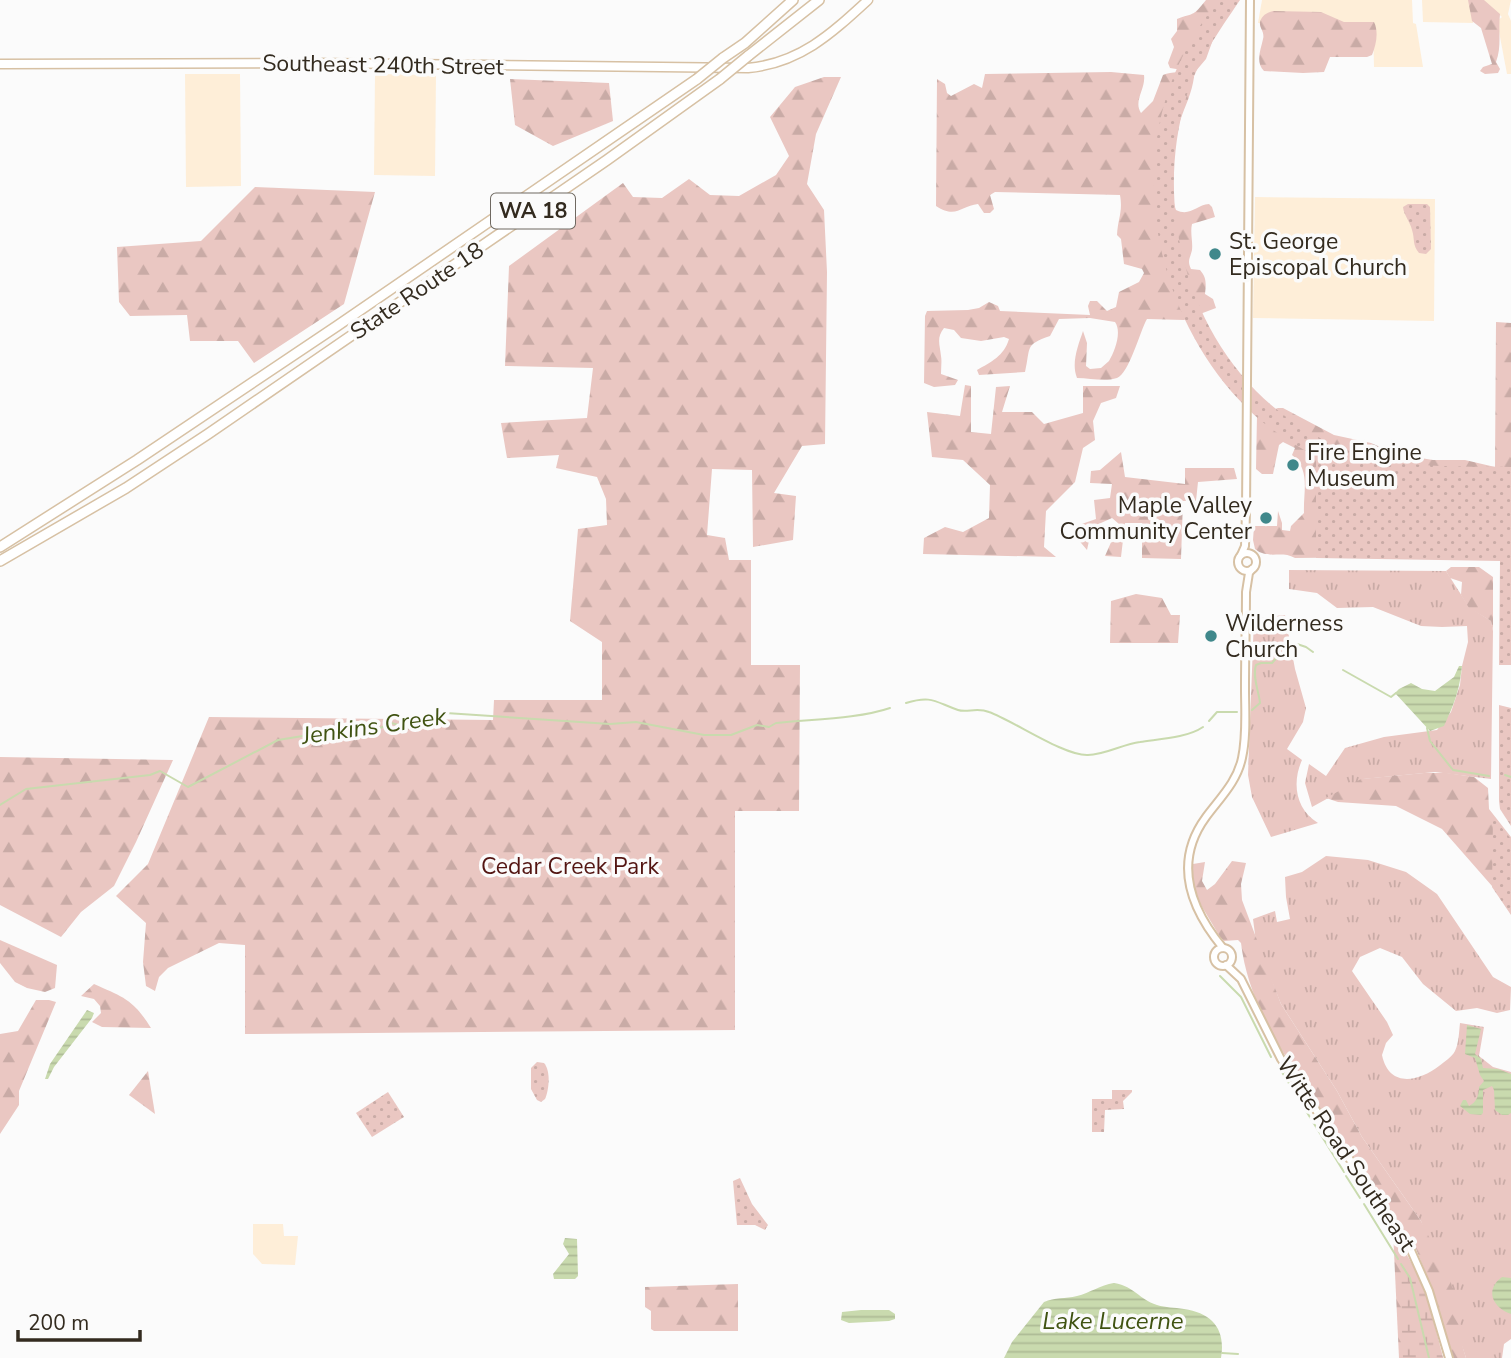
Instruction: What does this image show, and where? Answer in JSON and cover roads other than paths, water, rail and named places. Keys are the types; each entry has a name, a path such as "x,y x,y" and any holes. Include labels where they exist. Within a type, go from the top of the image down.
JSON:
{"highway":[{"name":"State Route 18","path":"0,547 317,340 697,79 745,43 793,0"},
{"name":"State Route 18","path":"0,561 126,488 208,434 607,160 720,79 819,0"}],"main road":[{"name":"Southeast 240th Street","path":"0,64 315,63 748,68 799,55 869,0"}],"street":[{"path":"1246,511 1249,513 1248,546 1256,563 1252,569 1245,571 1241,569 1238,561 1245,546 1246,511 1252,2"},
{"path":"1241,555 1252,555"},
{"name":"Witte Road Southeast","path":"1241,569 1246,592 1245,734 1242,760 1229,788 1195,836 1188,859 1192,895 1220,949 1230,952 1229,963 1241,979 1281,1059 1409,1246 1429,1291 1449,1358"},
{"name":"Witte Road Southeast","path":"1246,592 1252,569"},
{"name":"Witte Road Southeast","path":"1220,949 1214,955 1215,962 1221,966 1229,963"}],"water":[{"path":"1459,666 1462,666 1459,683 1448,718 1444,726 1430,731 1395,693 1411,683 1422,689 1435,691 1454,677"},
{"path":"87,1010 94,1013 92,1018 54,1067 48,1079 45,1079 50,1064"},
{"path":"1467,1025 1481,1029 1475,1054 1481,1059 1483,1068 1498,1069 1511,1074 1511,1113 1508,1115 1502,1115 1495,1110 1492,1086 1483,1090 1481,1115 1470,1114 1460,1106 1463,1100 1466,1100 1469,1106 1474,1102 1484,1081 1475,1058 1465,1054"},
{"path":"565,1238 577,1239 578,1276 575,1279 554,1279 553,1274 569,1254 563,1244"},
{"path":"1502,1277 1511,1278 1511,1314 1499,1308 1493,1298 1493,1287"},
{"name":"Lake Lucerne","path":"1114,1283 1127,1287 1157,1305 1202,1314 1215,1324 1219,1331 1221,1358 1004,1358 1012,1342 1044,1302 1077,1296"},
{"path":"889,1310 895,1314 895,1319 849,1323 841,1320 842,1312"}],"waterway":[{"name":"Jenkins Creek","path":"1252,710 1260,703 1255,679 1256,665 1272,663 1280,654 1297,644 1313,652"},
{"name":"Jenkins Creek","path":"1343,670 1391,697 1396,693"},
{"name":"Jenkins Creek","path":"906,703 928,700 961,711 985,711 1066,750 1088,755 1134,743 1181,736 1203,727"},
{"name":"Jenkins Creek","path":"0,805 26,789 150,775 160,771 188,787 278,740 346,729 376,730 391,723 403,726 418,718 446,713 610,724 636,722 704,735 731,735 757,725 769,727 776,723 849,717 890,708"},
{"name":"Jenkins Creek","path":"1209,721 1217,712 1237,712"},
{"name":"Jenkins Creek","path":"1427,728 1430,741 1453,770 1489,776"},
{"name":"Jenkins Creek","path":"1505,775 1511,777"},
{"path":"1220,976 1241,997 1271,1057"},
{"path":"1280,1069 1344,1172"},
{"path":"1346,1176 1360,1198"},
{"path":"1364,1204 1398,1259"},
{"path":"1401,1264 1410,1278 1429,1358"},
{"path":"1222,1353 1238,1354"}],"place":[{"name":"St. George Episcopal Church","path":"1215,254"},
{"name":"Fire Engine Museum","path":"1293,465"},
{"name":"Maple Valley Community Center","path":"1266,518"},
{"name":"Wilderness Church","path":"1211,636"}],"park label":[{"name":"Cedar Creek Park","path":"570,866"}]}
